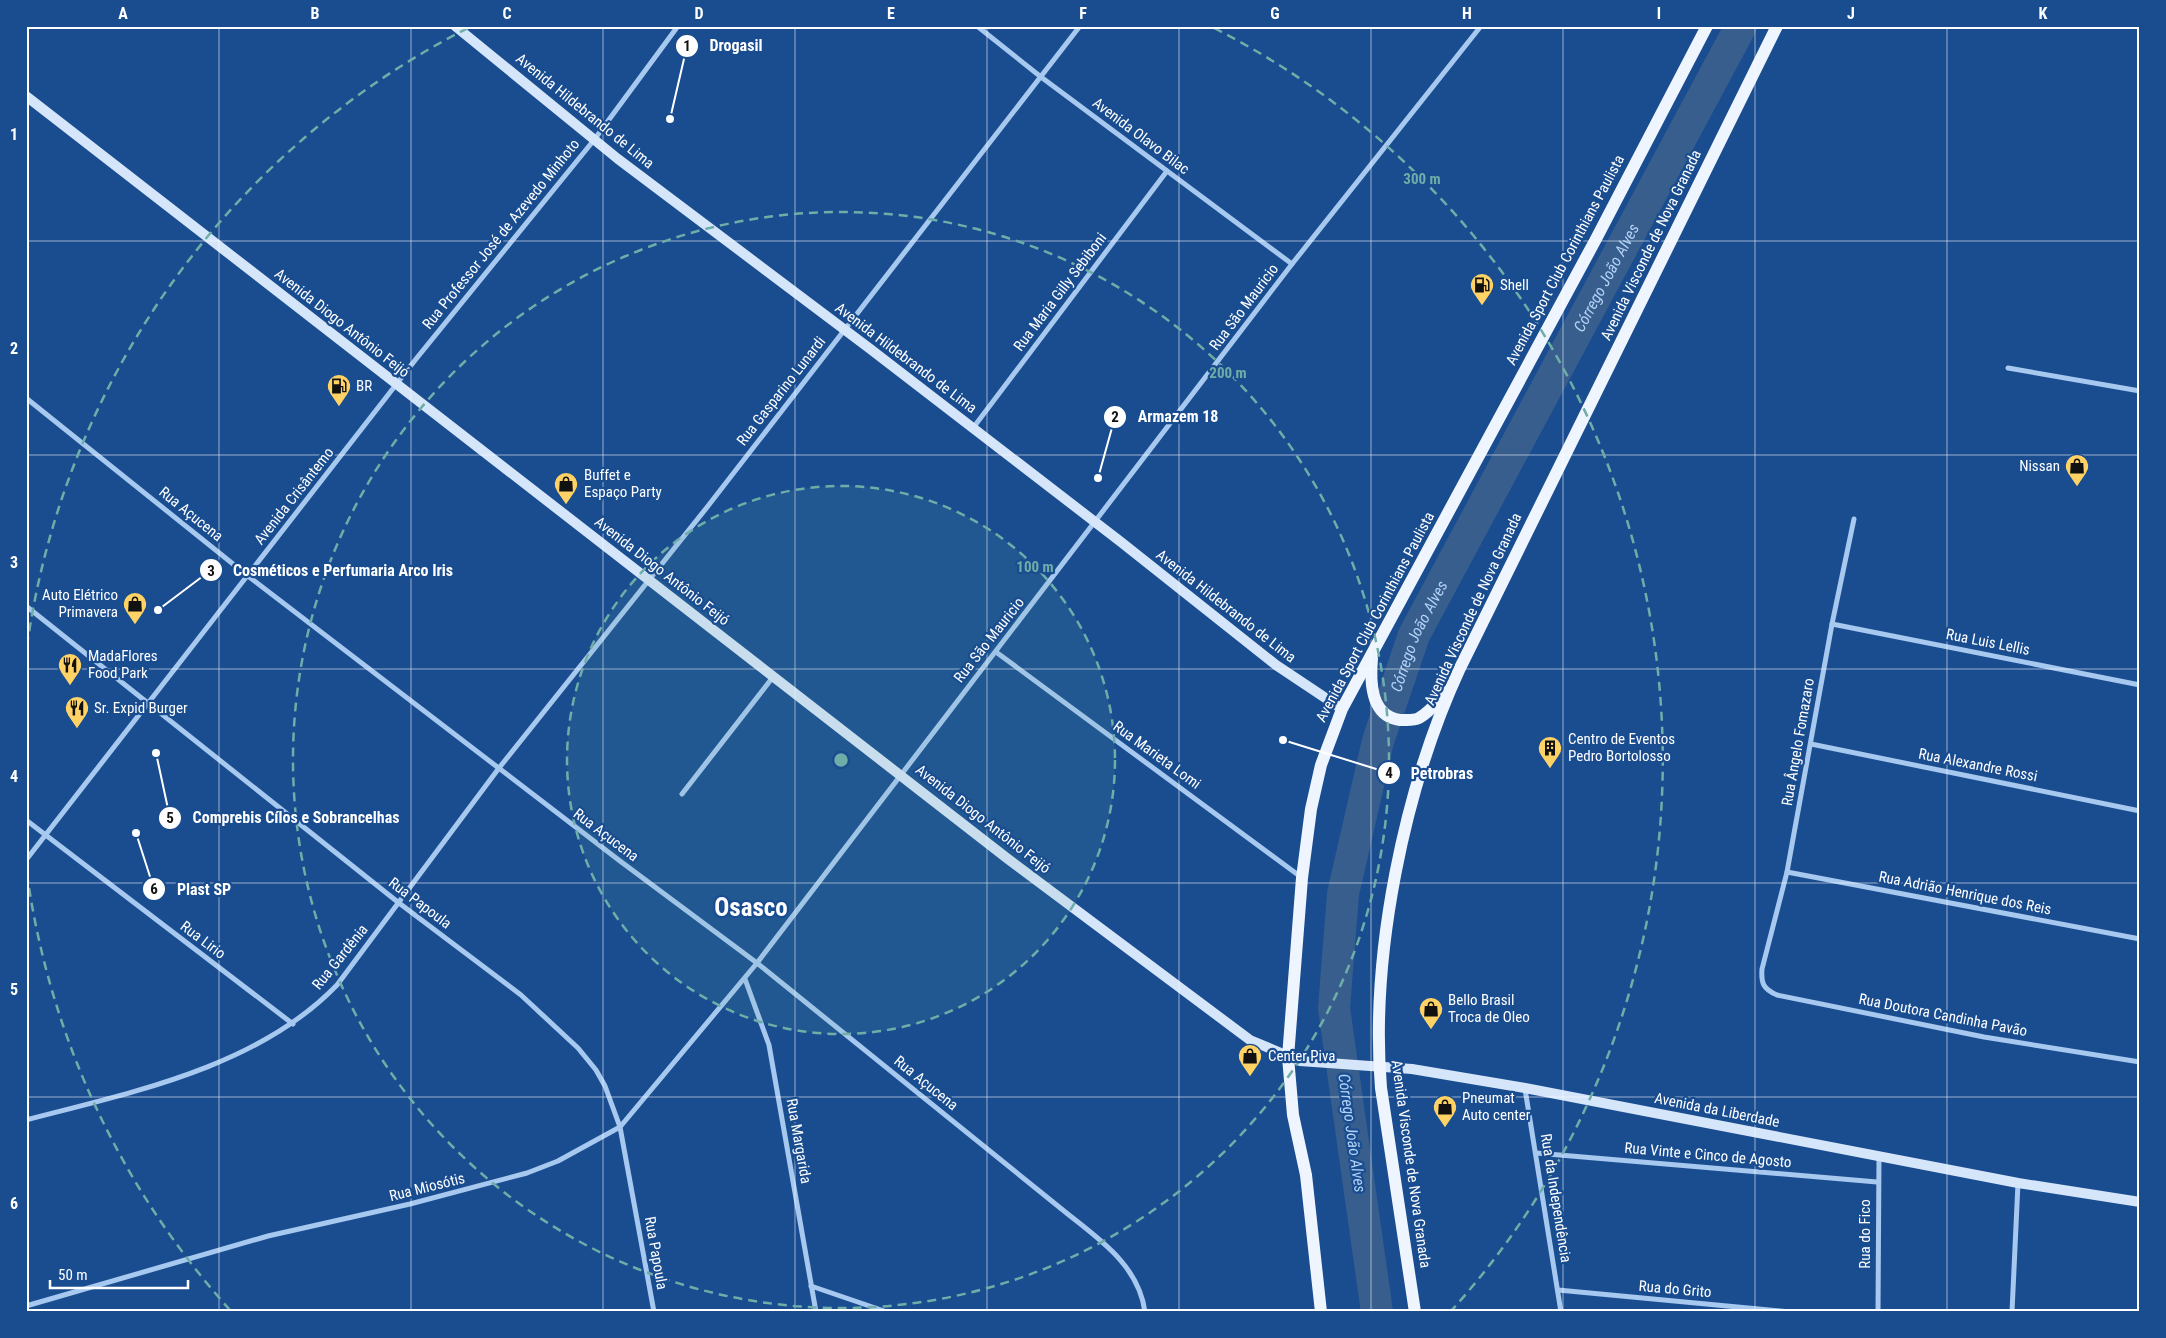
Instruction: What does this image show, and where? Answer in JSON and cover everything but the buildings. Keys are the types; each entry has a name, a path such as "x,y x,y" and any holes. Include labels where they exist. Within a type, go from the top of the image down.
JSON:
{"main road":[{"name":"Avenida Hildebrando de Lima","path":"455,26 594,140 973,428 1276,665 1342,709"},
{"name":"Avenida Sport Club Corinthians Paulista","path":"1321,1312 1306,1175 1293,1115 1302,878 1320,765 1342,709 1591,247 1707,26"},
{"name":"Avenida Visconde de Nova Granada","path":"1415,1312 1380,1066 1381,979 1399,853 1428,750 1451,689 1514,556 1777,26"},
{"name":"Avenida Diogo Antônio Feijó","path":"26,96 1008,859 1250,1040 1294,1059"},
{"path":"1372,653 1370,675 1374,699 1383,712 1395,719 1414,720 1426,712 1451,689"},
{"name":"Avenida da Liberdade","path":"1294,1059 1412,1069 1525,1088 2018,1183 2140,1202"}],"street":[{"name":"Rua Professor José de Azevedo Minhoto","path":"397,384 594,140 678,26"},
{"name":"Avenida Olavo Bilac","path":"977,26 1041,77 1292,264"},
{"name":"Rua Gasparino Lunardi","path":"499,768 649,581 1080,26"},
{"name":"Rua São Mauricio","path":"757,963 1292,264 1482,26"},
{"name":"Rua Maria Gilly Sebiboni","path":"973,428 1167,171"},
{"path":"2008,368 2140,391"},
{"name":"Avenida Crisântemo","path":"26,860 397,384"},
{"name":"Rua Açucena","path":"26,398 248,576 620,861 757,963 1110,1248 1123,1262 1137,1285 1145,1312"},
{"name":"Rua Ângelo Fomazaro","path":"1762,968 1786,872 1832,624 1854,519"},
{"name":"Rua Papoula","path":"26,606 399,903 520,995 578,1048 596,1070 605,1086 620,1127 654,1312"},
{"name":"Rua Luis Lellis","path":"1832,624 2140,685"},
{"name":"Rua Marieta Lomi","path":"996,652 1302,878"},
{"path":"682,794 773,677"},
{"name":"Rua Alexandre Rossi","path":"1811,744 2140,811"},
{"name":"Rua Gardênia","path":"26,1120 129,1094 194,1071 245,1051 293,1024 318,1005 337,985 499,768"},
{"name":"Rua Lirio","path":"26,820 293,1024"},
{"name":"Rua Adrião Henrique dos Reis","path":"1786,872 2140,939"},
{"name":"Rua Miosótis","path":"26,1306 268,1236 410,1204 527,1173 558,1161 620,1127 757,963"},
{"name":"Rua Doutora Candinha Pavão","path":"1762,968 1761,982 1763,987 1776,995 1984,1037 2140,1062"},
{"name":"Rua Margarida","path":"745,979 769,1044 816,1312"},
{"name":"Rua da Independência","path":"1525,1088 1561,1312"},
{"name":"Rua Vinte e Cinco de Agosto","path":"1536,1153 1878,1182"},
{"name":"Rua do Fico","path":"1878,1156 1878,1312"},
{"path":"2012,1312 2018,1183"},
{"path":"811,1286 887,1312"},
{"name":"Rua do Grito","path":"1558,1290 1790,1312"}],"waterway":[{"name":"Córrego João Alves","path":"1377,1312 1334,1008 1343,894 1378,741 1414,635 1741,26"}],"place":[{"name":"Drogasil","path":"670,119"},
{"name":"Shell","path":"1482,306"},
{"name":"BR","path":"339,407"},
{"name":"Armazem 18","path":"1098,478"},
{"name":"Nissan","path":"2077,487"},
{"name":"Buffet e Espaço Party","path":"566,505"},
{"name":"Cosméticos e Perfumaria Arco Iris","path":"158,610"},
{"name":"Auto Elétrico Primavera","path":"135,625"},
{"name":"MadaFlores Food Park","path":"70,686"},
{"name":"Sr. Expid Burger","path":"77,729"},
{"name":"Petrobras","path":"1283,740"},
{"name":"Comprebis Cílos e Sobrancelhas","path":"156,753"},
{"name":"Centro de Eventos Pedro Bortolosso","path":"1550,769"},
{"name":"Plast SP","path":"136,833"},
{"name":"Bello Brasil Troca de Oleo","path":"1431,1030"},
{"name":"Center Piva","path":"1250,1077"},
{"name":"Pneumat Auto center","path":"1445,1128"}],"district":[{"name":"Osasco","path":"751,907"}]}
